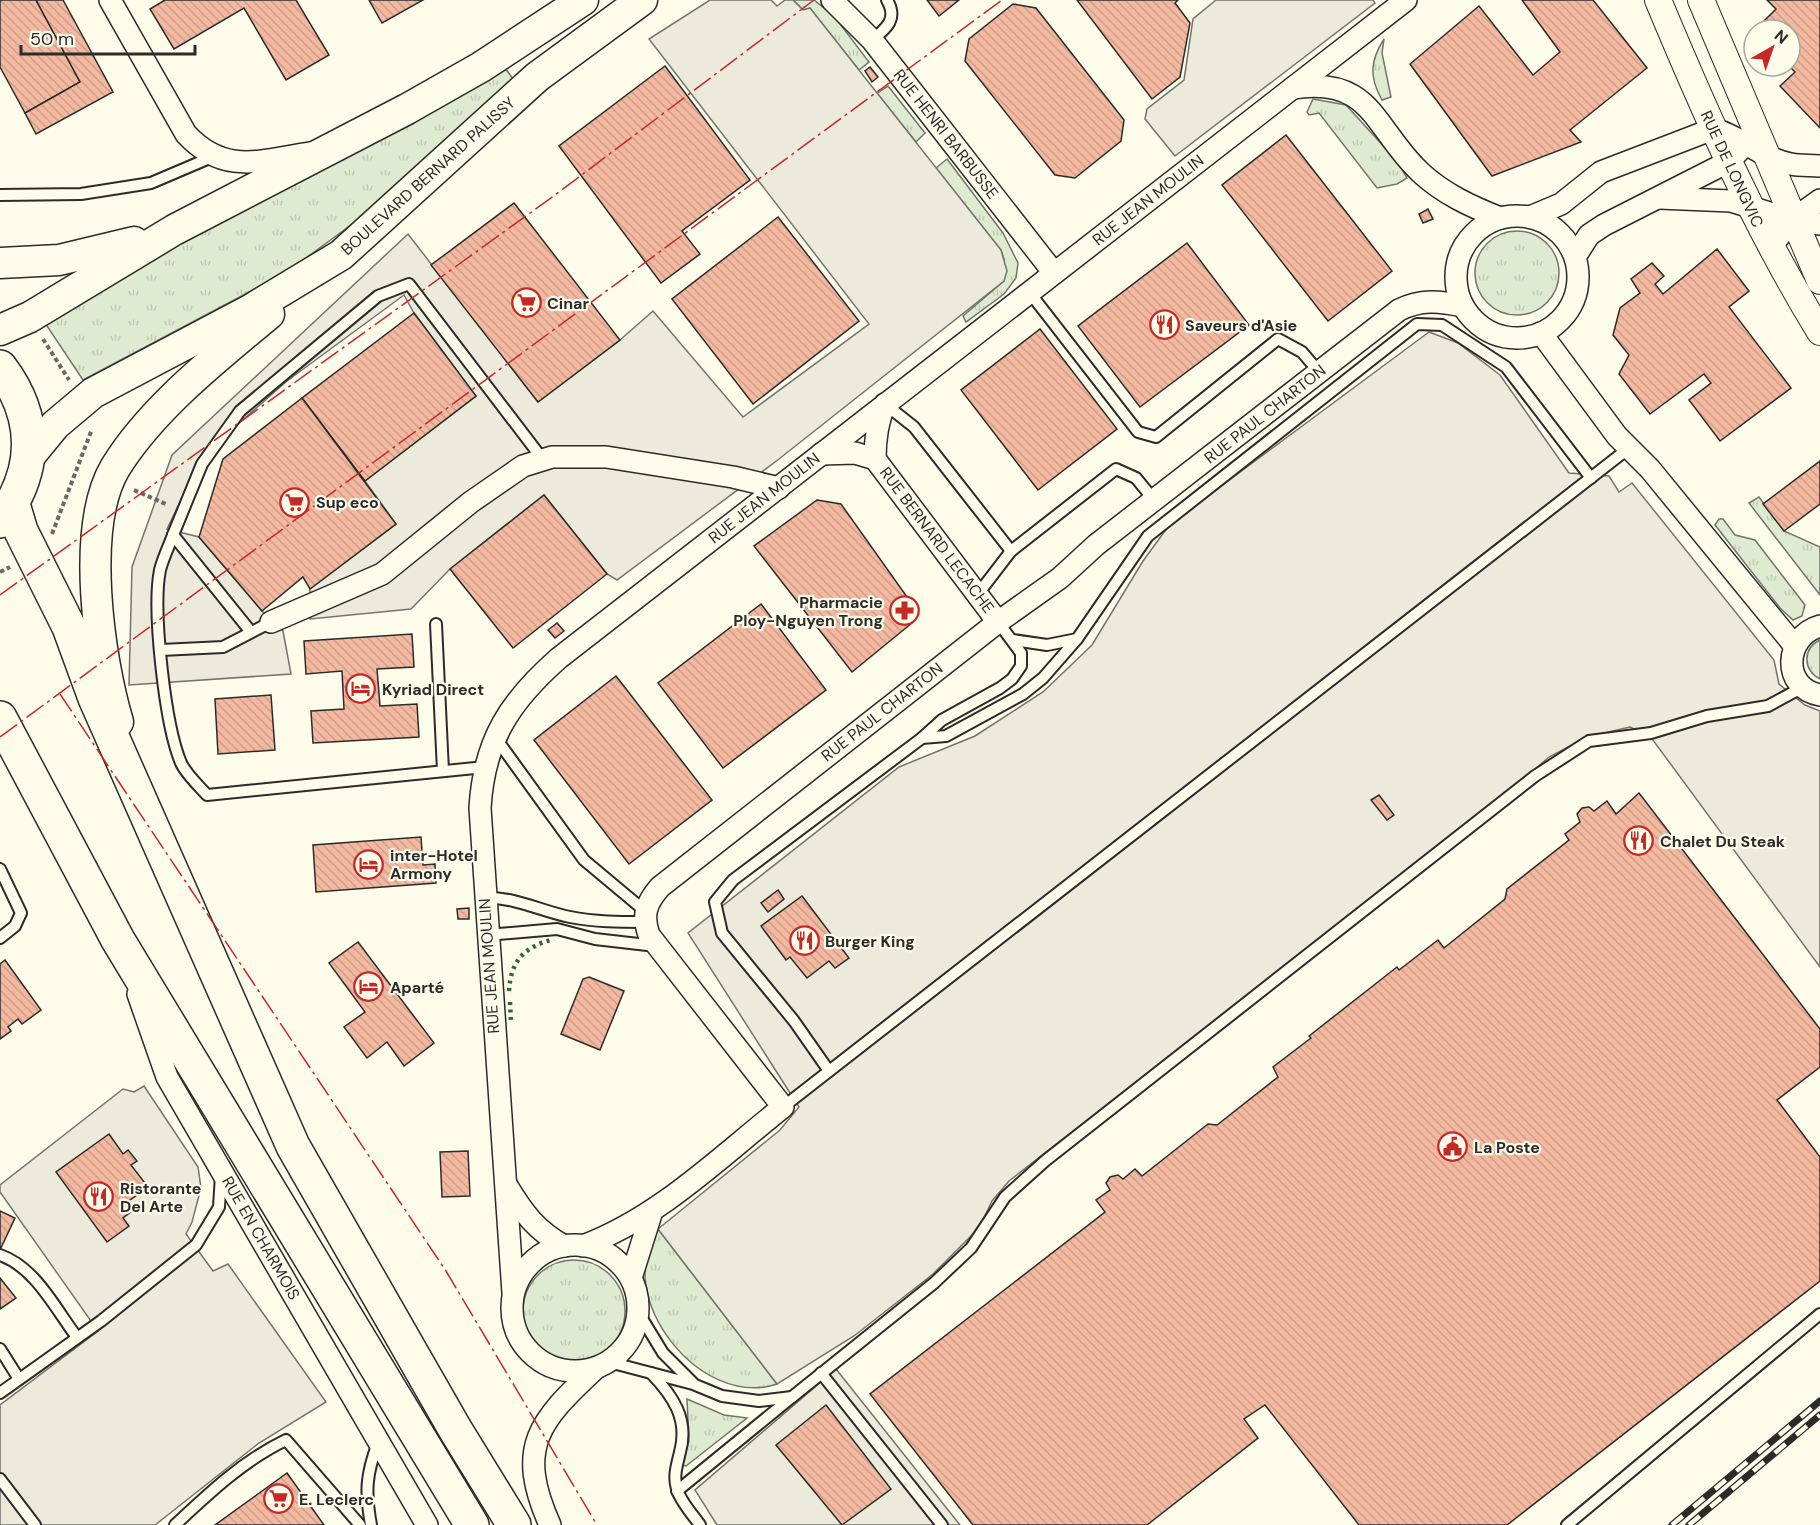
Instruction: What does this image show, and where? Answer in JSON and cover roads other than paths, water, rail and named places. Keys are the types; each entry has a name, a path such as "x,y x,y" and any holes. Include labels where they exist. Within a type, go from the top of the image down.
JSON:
{"main road":[{"path":"0,330 30,317 174,230 333,150 481,67 583,0"},
{"name":"BOULEVARD BERNARD PALISSY","path":"28,458 55,425 93,393 250,310 341,255 537,77 642,0"},
{"path":"0,263 59,260 174,230"},
{"path":"142,799 103,668 98,614 97,536 103,497 123,456 176,396 212,361 341,255"},
{"path":"0,367 15,387 27,422 28,458 23,482 6,512 21,531 69,627 96,698 293,1146 449,1419 514,1525"},
{"path":"2,724 118,940 472,1525"}],"street":[{"path":"110,0 186,134 213,157 245,162 333,150"},
{"name":"RUE HENRI BARBUSSE","path":"832,0 872,40 1054,273"},
{"name":"RUE JEAN MOULIN","path":"513,1293 480,808 485,767 495,737 515,700 542,672 1406,0"},
{"name":"RUE DE LONGVIC","path":"1658,0 1713,129 1736,152 1748,205 1770,248 1820,332"},
{"name":"RUE DE LONGVIC","path":"1701,0 1792,220 1820,281"},
{"path":"1292,88 1328,85 1354,95 1419,172 1448,195 1500,218"},
{"path":"1736,152 1746,108"},
{"path":"1530,217 1558,231 1575,257 1579,275 1576,293 1563,317 1541,333 1523,338 1505,337 1489,331 1474,320 1464,306 1457,289 1456,271 1461,253 1470,238 1483,226 1500,218 1530,217 1561,204 1601,172 1713,129"},
{"path":"1575,257 1589,235 1736,152 1766,156 1791,165 1820,165"},
{"path":"1655,198 1748,205 1792,220 1820,224"},
{"path":"1770,248 1792,220 1820,200"},
{"name":"RUE PAUL CHARTON","path":"645,916 650,898 686,865 998,621 1052,584 1096,545 1399,310 1413,303 1440,301 1464,306"},
{"path":"1541,333 1582,393 1650,469 1794,645"},
{"name":"RUE BERNARD LECACHE","path":"875,459 875,437 885,404"},
{"name":"RUE BERNARD LECACHE","path":"821,454 855,453 875,459 998,621"},
{"path":"271,622 381,574 471,502 523,466 544,462 552,457 606,457 733,477 779,488"},
{"path":"1811,691 1794,675 1791,660 1794,645 1804,633 1820,626"},
{"path":"603,1365 582,1372 562,1370 543,1363 527,1350 517,1333 512,1314 513,1293 520,1276 532,1262 547,1251 574,1246 624,1229 652,1211 783,1107 683,976 656,946 645,916"},
{"name":"RUE EN CHARMOIS","path":"118,940 167,1077 378,1443 428,1525"},
{"name":"RUE JEAN MOULIN","path":"505,1183 523,1211 542,1233 574,1246"},
{"path":"631,1278 652,1211"},
{"path":"550,1525 537,1496 532,1465 537,1435 555,1409 624,1349 634,1332 638,1312 637,1295 631,1278 610,1257 574,1246"}],"lane":[{"path":"872,40 890,26 893,14 887,0"},
{"path":"0,195 81,194 151,183 213,157"},
{"path":"485,767 207,795 181,765 172,731 160,650 157,601 160,568 202,464 240,411 378,296 409,284 544,462"},
{"path":"1030,292 1138,432 1156,437 1278,339 1302,352 1319,372"},
{"path":"922,738 946,736 1023,694 1043,678 1077,639 1148,536 1417,324 1442,325 1506,367 1591,478"},
{"path":"885,404 914,427 1011,551"},
{"path":"783,1107 1629,448"},
{"path":"978,594 1011,551 1116,469 1136,478 1154,500"},
{"path":"173,535 251,632"},
{"path":"829,1071 794,1021 722,933 715,902 733,880 922,738 942,720 1012,679 1021,666 1021,653 998,621"},
{"path":"160,650 223,647 271,622"},
{"path":"436,624 443,771"},
{"path":"1013,640 1047,645 1077,639"},
{"path":"677,1491 934,1283 971,1248 1005,1197 1045,1161 1535,776 1589,741 1652,733 1707,716 1768,706 1811,691"},
{"path":"495,737 584,860 645,916"},
{"path":"0,868 21,913 15,926 0,938"},
{"path":"485,898 505,897 568,917 596,921 645,916"},
{"path":"487,935 556,929 595,939 656,946"},
{"path":"0,1393 196,1245 219,1207 221,1168"},
{"path":"0,1255 14,1260 30,1273 76,1336"},
{"path":"638,1312 663,1353 693,1384"},
{"path":"1566,1525 1820,1314"},
{"path":"0,1349 19,1379"},
{"path":"603,1365 651,1373 731,1397 759,1401 792,1397"},
{"path":"651,1373 670,1392 680,1411 682,1431 675,1472 677,1491 700,1525"},
{"path":"821,1373 927,1502 942,1525"},
{"path":"175,1525 219,1484 268,1448 286,1440 360,1525"},
{"path":"371,1525 367,1502 368,1470 378,1443"},
{"path":"0,1479 35,1525"}],"railway":[{"path":"1672,1525 1820,1401"},
{"path":"1689,1525 1820,1415"}],"place":[{"name":"Cinar","path":"526,303"},
{"name":"Saveurs d'Asie","path":"1164,325"},
{"name":"Sup eco","path":"295,502"},
{"name":"Pharmacie Ploy-Nguyen Trong","path":"904,611"},
{"name":"Kyriad Direct","path":"361,689"},
{"name":"Chalet Du Steak","path":"1639,841"},
{"name":"inter-Hotel Armony","path":"369,864"},
{"name":"Burger King","path":"804,941"},
{"name":"Aparté","path":"369,987"},
{"name":"La Poste","path":"1453,1147"},
{"name":"Ristorante Del Arte","path":"99,1197"},
{"name":"E. Leclerc","path":"278,1499"}]}
